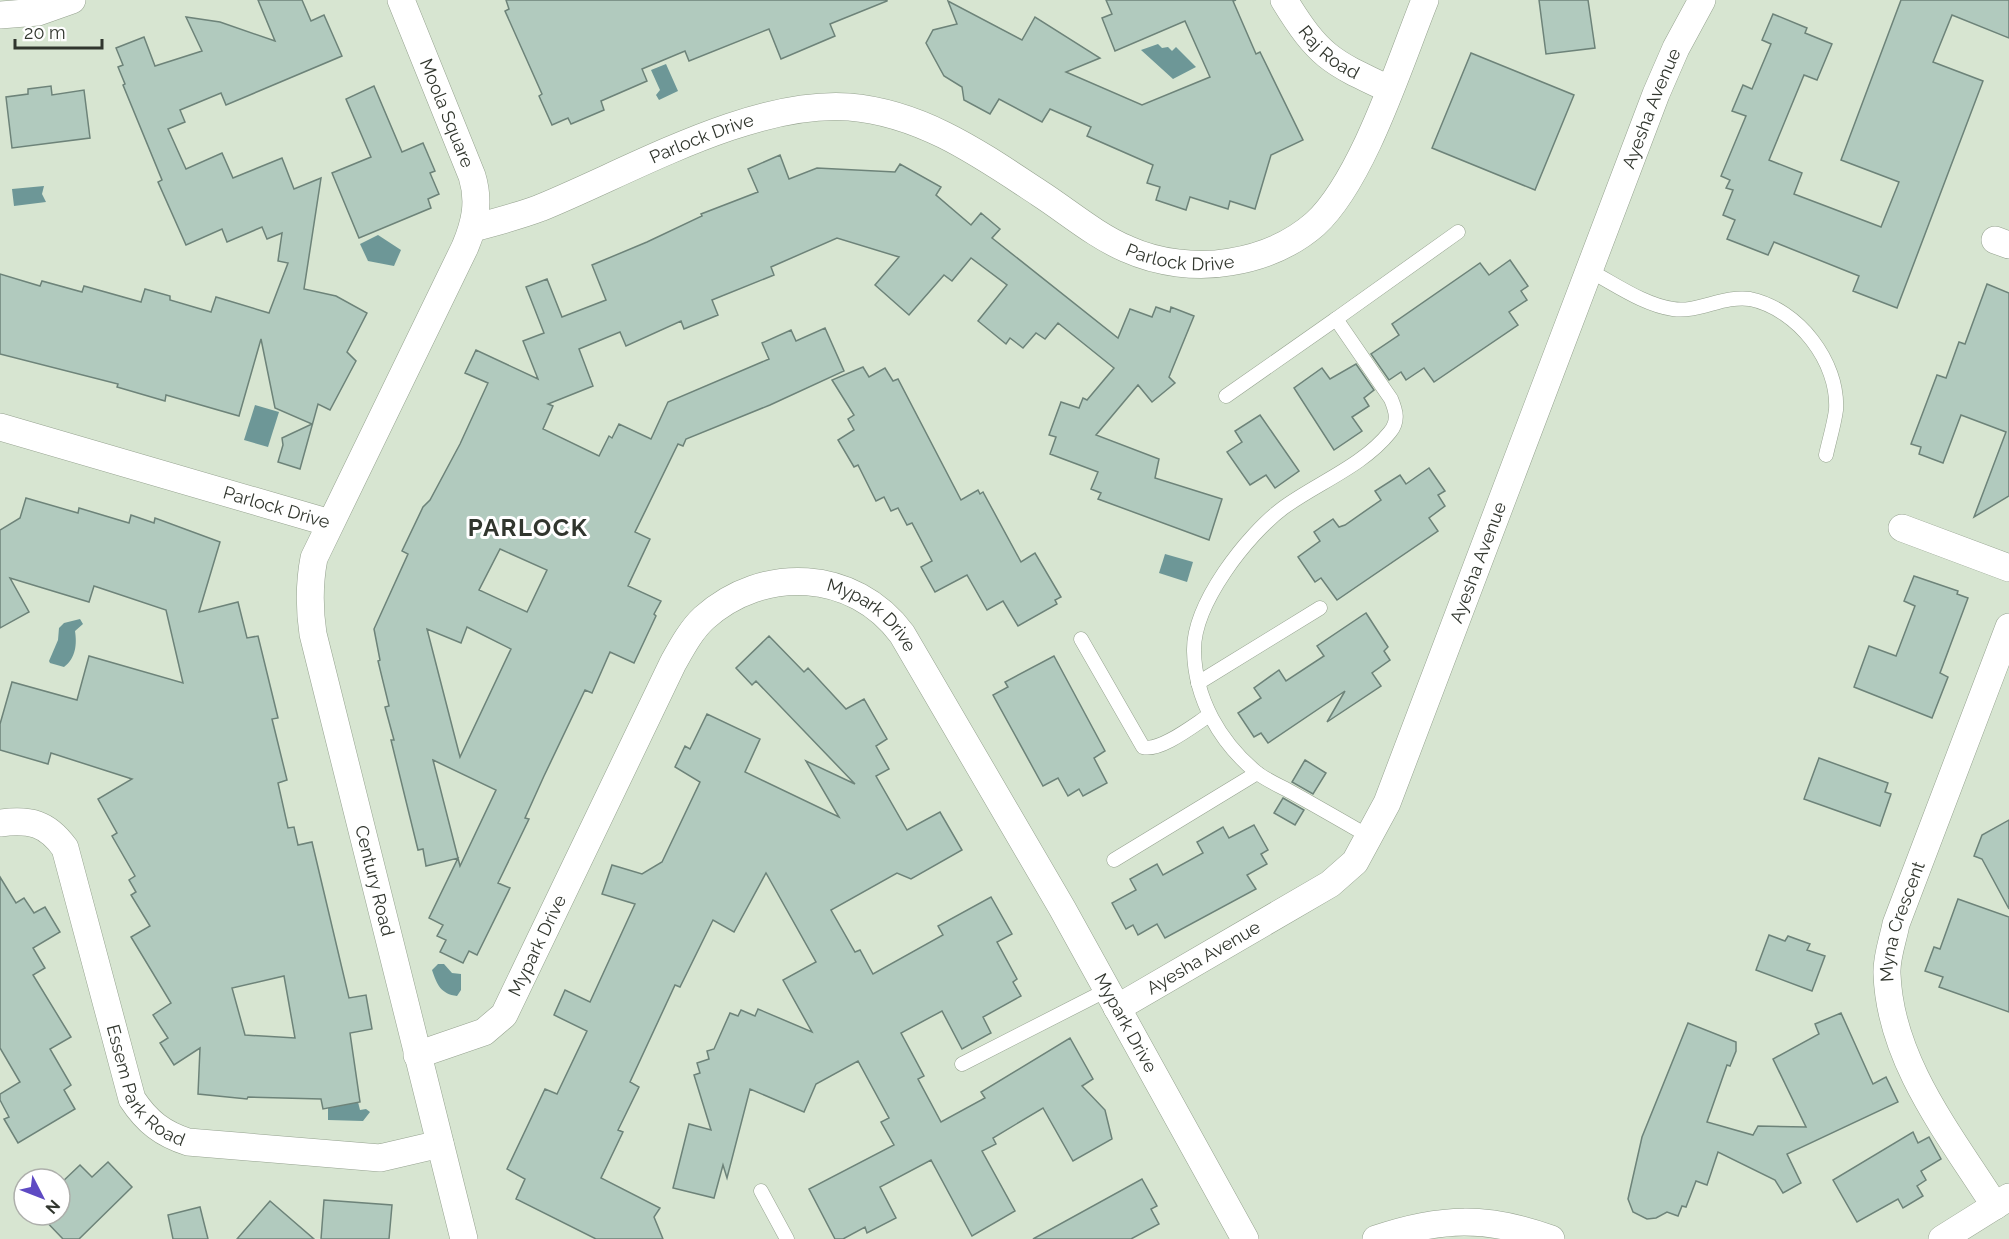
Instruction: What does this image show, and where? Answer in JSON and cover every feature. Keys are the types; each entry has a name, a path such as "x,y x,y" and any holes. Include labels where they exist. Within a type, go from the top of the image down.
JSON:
{"street":[{"path":"3,10 38,12 72,0"},
{"name":"Moola Square","path":"401,0 472,176 477,198 473,228"},
{"name":"Raj Road","path":"1284,0 1304,33 1320,52 1338,65 1389,89"},
{"name":"Parlock Drive","path":"0,427 330,523 473,228 538,209 696,140 750,121 809,108 849,107 922,123 975,150 1127,249 1158,259 1190,264 1219,264 1245,260 1295,239 1315,224 1333,203 1349,179 1425,0"},
{"name":"Ayesha Avenue","path":"1112,999 1305,901 1355,862 1370,837 1387,803 1656,94 1676,48 1702,0"},
{"name":"Century Road","path":"330,523 314,558 309,584 313,634 464,1239"},
{"path":"1902,528 2009,568"},
{"name":"Mypark Drive","path":"417,1055 483,1032 504,1015 684,643 702,619 745,590 783,582 823,584 853,592 878,606 894,624 1056,898 1245,1239"},
{"name":"Myna Crescent","path":"2002,1201 1925,1096 1906,1058 1893,1016 1886,972 1896,924 2009,627"},
{"name":"Essem Park Road","path":"0,823 34,821 56,836 65,848 132,1100 150,1122 164,1132 188,1142 380,1158 440,1144"},
{"path":"1942,1239 2002,1201"},
{"path":"1376,1239 1412,1226 1456,1220 1523,1229 1551,1239"}],"lane":[{"path":"1226,396 1458,232"},
{"path":"1590,271 1647,301 1674,310 1718,301 1749,299 1775,309 1807,332 1824,356 1836,409 1826,455"},
{"path":"1336,320 1391,399 1396,412 1395,422 1390,431 1368,453 1283,508 1261,526 1237,553 1219,579 1201,620 1193,649 1198,683 1208,716 1257,773 1370,837"},
{"path":"1198,683 1320,608"},
{"path":"1081,639 1143,747 1152,748 1163,744 1208,716"},
{"path":"1114,860 1257,773"},
{"path":"962,1064 1112,999"},
{"path":"761,1191 787,1239"}],"water":[{"path":"1158,44 1172,51 1176,47 1196,67 1173,79 1141,50"},
{"path":"666,64 678,91 659,100 656,95 660,90 651,70"},
{"path":"44,186 42,194 46,202 14,206 12,189"},
{"path":"378,235 401,250 394,266 368,261 360,244"},
{"path":"255,405 279,412 268,447 244,440"},
{"path":"1165,554 1193,562 1187,582 1159,573"},
{"path":"80,619 83,624 75,631 76,646 71,659 64,667 50,663 58,640 59,628 64,623"},
{"path":"438,964 444,964 452,973 461,974 461,990 457,996 443,991 438,984 432,970"},
{"path":"358,1102 360,1110 366,1109 370,1112 363,1121 328,1120 328,1108"}],"building":[{"path":"258,0 302,0 311,21 324,15 342,56 226,105 221,93 180,110 185,122 168,129 186,169 222,153 233,178 282,158 294,189 321,178 304,289 336,296 367,313 347,352 356,361 330,410 318,404 300,469 278,462 283,445 282,438 312,424 275,408 261,339 239,416 166,395 165,401 117,387 118,384 0,354 0,274 40,286 42,281 82,292 84,286 141,302 145,289 170,296 170,300 211,312 216,297 269,313 288,263 278,261 282,233 267,239 262,227 227,242 222,229 186,245 158,182 162,180 123,85 125,84 118,67 123,65 116,48 144,37 155,66 202,51 186,17 220,22 275,41"},
{"path":"506,0 887,1 830,24 835,36 781,59 769,29 689,61 685,51 642,69 647,81 601,101 604,110 571,124 568,118 552,125 539,96 542,94 505,11 509,9"},
{"path":"1106,0 1236,0 1233,1 1256,54 1260,52 1303,140 1271,155 1255,209 1230,201 1228,209 1190,197 1186,210 1156,200 1160,187 1147,183 1153,165 1087,136 1091,127 1050,109 1042,122 999,99 990,114 964,100 962,87 944,76 926,43 933,30 957,24 948,1 1022,40 1035,17 1100,58 1066,72 1142,105 1210,77 1185,21 1115,51 1102,18 1112,14"},
{"path":"1539,0 1588,0 1595,48 1546,54"},
{"path":"1901,0 2009,0 2009,38 1952,15 1933,62 1983,81 1897,308 1853,291 1859,276 1774,242 1768,255 1727,239 1735,220 1723,215 1733,190 1726,188 1730,180 1721,176 1746,116 1732,111 1743,85 1752,89 1771,44 1762,40 1773,14 1807,28 1805,33 1832,44 1817,80 1804,75 1769,160 1802,173 1794,194 1881,227 1899,182 1841,160"},
{"path":"1471,53 1574,95 1535,190 1432,148"},
{"path":"51,86 52,95 84,90 90,138 12,148 6,97 28,94 28,89"},
{"path":"374,86 402,152 423,143 435,171 430,173 439,194 428,199 431,208 359,238 332,173 371,157 346,99"},
{"path":"780,155 789,179 817,168 895,172 900,164 941,187 936,195 971,225 981,213 1000,229 992,238 1118,338 1130,309 1152,317 1156,307 1170,312 1171,307 1194,316 1169,377 1175,383 1152,402 1138,385 1096,435 1159,459 1155,478 1222,499 1209,540 1098,499 1101,493 1091,489 1098,472 1050,454 1056,437 1049,435 1061,402 1079,408 1083,398 1087,400 1114,368 1058,323 1045,339 1036,333 1023,348 1010,338 1006,344 978,321 1007,285 971,258 952,281 944,275 909,315 875,285 899,257 837,238 771,267 774,275 712,300 718,315 684,329 681,321 626,346 620,332 579,349 593,386 548,404 553,406 543,429 599,456 609,436 612,438 619,424 651,439 668,402 769,359 762,343 791,330 796,341 825,328 844,371 770,405 686,439 683,446 678,444 635,532 650,539 628,586 661,601 654,614 656,616 634,663 610,652 592,693 585,690 525,818 529,819 498,883 510,888 477,955 469,951 463,963 440,952 446,940 437,936 443,925 429,918 458,858 426,866 423,849 418,850 391,740 394,740 385,707 389,706 378,661 380,660 374,629 408,554 402,551 423,507 430,500 460,444 488,383 465,373 476,350 538,379 523,341 544,333 526,287 547,279 562,317 606,300 592,265 647,242 702,216 701,214 758,192 748,169","holes":["500,549 547,570 527,612 479,590","467,627 511,649 460,757 427,629 461,643","433,760 496,790 460,866 458,858"]},
{"path":"1510,260 1528,286 1521,291 1527,300 1509,312 1518,325 1434,382 1424,368 1406,380 1401,372 1389,380 1371,354 1399,335 1392,324 1480,263 1489,275"},
{"path":"1987,284 2009,293 2009,496 1974,517 2006,432 1961,415 1943,463 1919,454 1921,447 1911,444 1937,375 1946,378 1959,342 1965,344"},
{"path":"1356,364 1374,390 1364,398 1369,406 1352,417 1362,431 1334,450 1294,388 1322,368 1330,379"},
{"path":"863,367 869,377 885,368 893,381 898,379 961,500 978,490 980,494 983,492 1021,562 1035,553 1061,597 1055,600 1057,604 1018,626 1003,601 987,610 967,575 935,592 921,567 932,561 912,523 907,525 898,508 891,511 884,497 876,501 858,465 854,467 838,440 854,430 848,419 854,415 832,380"},
{"path":"1260,415 1299,471 1275,488 1266,475 1250,485 1227,452 1242,442 1235,431"},
{"path":"1429,468 1445,491 1438,495 1445,506 1429,518 1438,531 1337,600 1321,578 1315,582 1298,557 1320,541 1314,532 1333,519 1339,527 1345,525 1381,500 1375,491 1400,475 1406,484"},
{"path":"26,498 78,513 79,508 129,523 131,515 154,523 155,518 220,542 199,612 238,602 247,638 258,636 278,718 272,719 287,780 278,783 288,828 294,827 298,845 312,842 349,998 366,995 372,1029 350,1033 360,1102 323,1109 321,1099 248,1097 247,1099 198,1094 200,1048 174,1065 160,1043 168,1038 153,1015 171,1003 131,937 150,926 131,895 136,892 129,880 135,876 112,836 117,833 98,799 132,779 51,753 48,764 0,750 0,724 12,682 77,700 89,656 183,683 166,610 94,586 89,602 10,578 29,612 0,628 0,530 20,518","holes":["284,976 295,1038 245,1035 232,988"]},
{"path":"1914,576 1958,591 1957,594 1968,598 1940,673 1948,677 1932,718 1854,687 1869,646 1896,656 1915,606 1904,601"},
{"path":"1366,613 1388,647 1384,651 1390,660 1372,673 1381,686 1327,722 1345,691 1268,743 1261,733 1254,737 1238,713 1261,698 1254,688 1279,670 1286,681 1324,656 1317,646"},
{"path":"769,636 804,672 808,668 846,709 864,699 887,739 876,746 889,769 876,776 907,830 940,812 962,850 911,879 897,873 831,910 855,952 860,950 873,974 943,935 938,926 991,897 1012,934 997,942 1017,979 1013,982 1021,996 983,1017 991,1033 962,1049 942,1011 901,1033 924,1076 918,1079 941,1122 985,1098 981,1092 1070,1038 1093,1079 1082,1086 1105,1110 1112,1139 1073,1161 1043,1108 993,1138 996,1144 982,1151 1015,1211 972,1236 931,1160 880,1187 896,1218 867,1233 865,1227 843,1239 835,1239 809,1189 894,1145 881,1122 889,1118 858,1061 816,1084 804,1112 750,1089 727,1178 723,1165 714,1198 673,1188 689,1124 711,1130 694,1075 700,1073 697,1063 709,1059 707,1051 714,1049 730,1013 738,1016 741,1010 755,1016 758,1009 812,1032 783,980 816,962 766,873 734,932 713,920 680,987 675,985 630,1082 639,1087 618,1130 623,1132 601,1178 660,1208 654,1217 663,1239 596,1239 516,1199 525,1179 507,1169 545,1089 557,1094 587,1031 554,1015 565,990 590,1002 635,904 602,894 612,865 642,874 662,862 700,782 675,767 685,746 690,749 707,714 760,739 745,772 839,817 806,761 855,784 756,681 752,685 736,668"},
{"path":"1054,656 1105,751 1094,758 1107,783 1083,796 1079,789 1068,796 1058,778 1043,786 993,695 1008,687 1005,682"},
{"path":"1819,758 1888,783 1885,792 1891,794 1880,826 1804,799"},
{"path":"1305,760 1326,773 1313,794 1292,782"},
{"path":"1283,798 1304,810 1295,825 1274,813"},
{"path":"2009,820 2009,909 1982,859 1974,856 1982,835"},
{"path":"1254,825 1268,850 1261,854 1267,864 1247,875 1256,889 1165,938 1157,924 1138,935 1133,925 1126,929 1112,903 1136,890 1130,879 1157,864 1163,875 1203,853 1197,842 1223,827 1229,838"},
{"path":"0,877 16,903 24,898 34,913 45,907 60,932 33,948 45,968 33,975 71,1037 50,1049 71,1085 64,1090 75,1109 18,1143 4,1119 9,1117 0,1100 0,1094 20,1082 0,1048"},
{"path":"1958,899 2009,917 2009,1012 1939,987 1943,977 1925,971 1934,947 1940,949"},
{"path":"1769,935 1785,941 1788,936 1810,944 1807,950 1825,956 1812,991 1756,970"},
{"path":"1841,1013 1873,1084 1886,1077 1898,1102 1787,1154 1801,1183 1783,1193 1775,1180 1718,1152 1707,1185 1696,1181 1686,1207 1682,1206 1678,1216 1667,1212 1656,1218 1647,1219 1633,1212 1628,1199 1642,1137 1688,1023 1736,1042 1736,1051 1730,1066 1727,1065 1707,1122 1753,1135 1758,1126 1806,1127 1773,1059 1819,1034 1815,1024"},
{"path":"1913,1132 1918,1143 1929,1137 1941,1159 1921,1171 1926,1180 1917,1186 1923,1196 1903,1208 1898,1199 1857,1222 1833,1180"},
{"path":"108,1162 132,1187 79,1239 63,1239 52,1227 72,1227 72,1173 80,1165 92,1177"},
{"path":"1142,1179 1157,1206 1151,1209 1159,1224 1131,1239 1033,1239"},
{"path":"324,1200 392,1205 389,1239 321,1239"},
{"path":"270,1201 314,1239 237,1239"},
{"path":"200,1207 208,1239 173,1239 168,1215"}],"district":[{"name":"PARLOCK","path":"528,528"}]}
